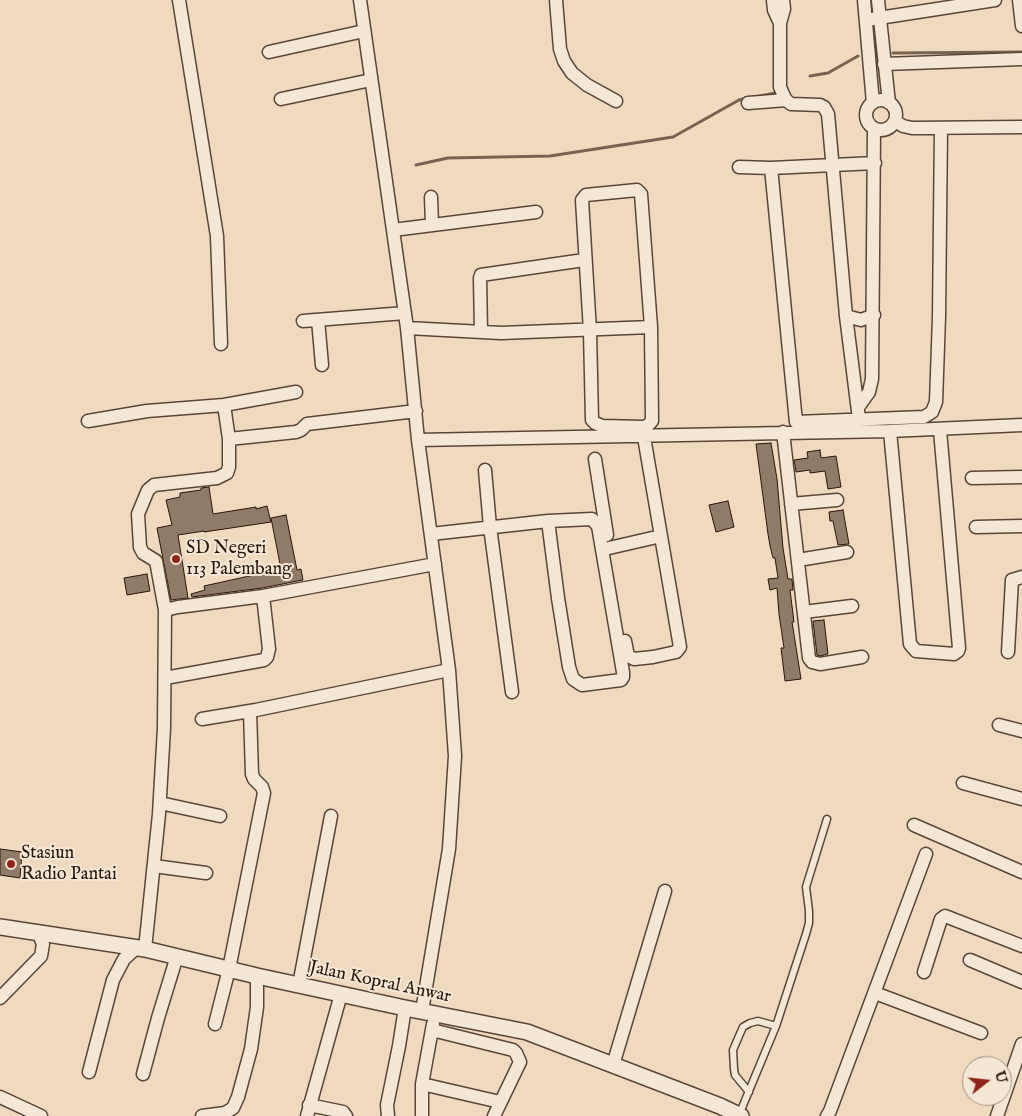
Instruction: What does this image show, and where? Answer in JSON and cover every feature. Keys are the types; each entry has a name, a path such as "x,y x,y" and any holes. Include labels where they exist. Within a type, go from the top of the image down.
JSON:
{"street":[{"path":"179,0 217,236 220,344"},
{"path":"360,0 407,328 418,440 449,670 455,756 450,849 428,1012 432,1030 422,1084 422,1116"},
{"path":"556,0 560,49 564,62 587,85 616,101"},
{"path":"773,0 774,10 780,24"},
{"path":"783,0 784,9 780,24 780,87 786,100 791,104 820,105 827,110 846,316 859,413"},
{"path":"864,0 873,103"},
{"path":"874,129 885,130 895,120 895,111 889,103 878,0"},
{"path":"866,20 995,0"},
{"path":"1019,0 1022,26"},
{"path":"269,52 364,31"},
{"path":"884,64 1022,59"},
{"path":"281,99 371,80"},
{"path":"748,103 786,100"},
{"path":"859,413 869,392 872,379 874,315 874,129 866,117 868,108 873,103 880,101 889,103"},
{"path":"895,120 903,126 912,128 1022,127"},
{"path":"771,168 796,422 859,413 924,417 932,412 936,402 941,128"},
{"path":"739,167 771,168 875,163"},
{"path":"639,190 641,194 651,327 652,421 643,427 602,426 595,423 592,420 590,330 584,260 582,200 586,195 639,190"},
{"path":"431,197 432,225"},
{"path":"393,230 536,212"},
{"path":"481,332 481,275 584,260"},
{"path":"303,321 405,313"},
{"path":"846,316 861,320 874,315"},
{"path":"318,320 322,365"},
{"path":"407,328 501,333 651,327"},
{"path":"88,422 147,411 224,405 296,392"},
{"path":"89,1072 113,980 124,959 140,948 154,866 160,803 165,678 165,610 156,561 143,553 140,548 138,519 140,507 148,490 154,485 217,478 227,473 229,467 228,440 224,405"},
{"path":"228,440 296,432 310,423 416,412"},
{"path":"418,440 940,430 1022,425"},
{"path":"890,431 910,644 916,651 954,654 959,648 940,430"},
{"path":"783,432 809,658 812,662 820,664 862,657"},
{"path":"595,459 628,656 634,659 676,652 680,647 644,437"},
{"path":"485,470 490,527 512,692"},
{"path":"972,478 1022,478"},
{"path":"791,504 837,500"},
{"path":"431,534 548,521 592,519 598,526 623,672 621,680 582,685 573,679 569,667 558,598 548,521"},
{"path":"976,527 1022,526"},
{"path":"609,548 661,536"},
{"path":"798,560 847,552"},
{"path":"165,610 263,596 435,564"},
{"path":"1008,652 1012,580 1022,577"},
{"path":"165,678 264,660 269,649 263,596"},
{"path":"804,612 852,606"},
{"path":"202,719 449,670"},
{"path":"215,1024 229,969 264,793 262,787 252,774 250,711"},
{"path":"998,724 1022,731"},
{"path":"963,782 1022,799"},
{"path":"160,803 220,816"},
{"path":"299,985 330,816"},
{"path":"914,825 1022,872"},
{"path":"827,1116 926,854"},
{"path":"154,866 206,873"},
{"path":"613,1065 665,891"},
{"path":"924,972 941,919 945,916 1022,946"},
{"name":"Jalan Kopral Anwar","path":"0,927 98,940 140,948 257,976 527,1032 720,1106 740,1116"},
{"path":"0,998 41,956 43,944 38,932"},
{"path":"143,1074 177,956"},
{"path":"970,960 1022,982"},
{"path":"202,1116 225,1113 233,1108 238,1097 251,1049 257,1007 257,976"},
{"path":"875,993 981,1033"},
{"path":"341,994 308,1111 343,1112 346,1116"},
{"path":"388,1116 388,1105 405,1008"},
{"path":"432,1030 513,1050 516,1053 520,1062 494,1116"},
{"path":"997,1116 1022,1044"},
{"path":"422,1084 500,1102"},
{"path":"0,1097 41,1116"}],"lane":[{"path":"740,1116 757,1069 776,1026 809,923 806,887 827,819"},
{"path":"749,1092 735,1075 733,1050 743,1027 750,1023 758,1021 776,1026"}],"building":[{"path":"771,443 777,479 783,548 788,579 792,579 793,590 790,590 794,622 792,622 801,679 785,681 781,648 784,648 777,588 770,590 768,579 778,578 775,558 773,558 768,534 756,444"},
{"path":"820,450 821,458 836,456 841,487 828,489 825,471 810,473 810,470 796,472 794,460 808,458 807,452"},
{"path":"209,487 213,514 267,506 271,522 178,535 188,598 171,600 157,528 172,525 166,500 180,497 180,493"},
{"path":"728,501 734,527 716,532 709,505"},
{"path":"843,510 849,544 838,545 829,512"},
{"path":"286,515 297,570 301,569 303,580 262,588 192,597 191,594 205,590 204,586 281,569 271,518"},
{"path":"147,574 150,591 127,595 124,578"},
{"path":"824,620 828,654 820,656 817,655 813,621"},
{"name":"Stasiun Radio Pantai","path":"0,849 22,852 20,878 0,875"}],"waterway":[{"path":"893,53 1022,52"},
{"path":"810,76 828,73 858,56"},
{"path":"755,97 775,93"},
{"path":"416,165 448,158 550,156 673,137 739,100 746,98"}],"place":[{"name":"SD Negeri 113 Palembang","path":"176,559"},
{"name":"Stasiun Radio Pantai","path":"11,864"}]}
